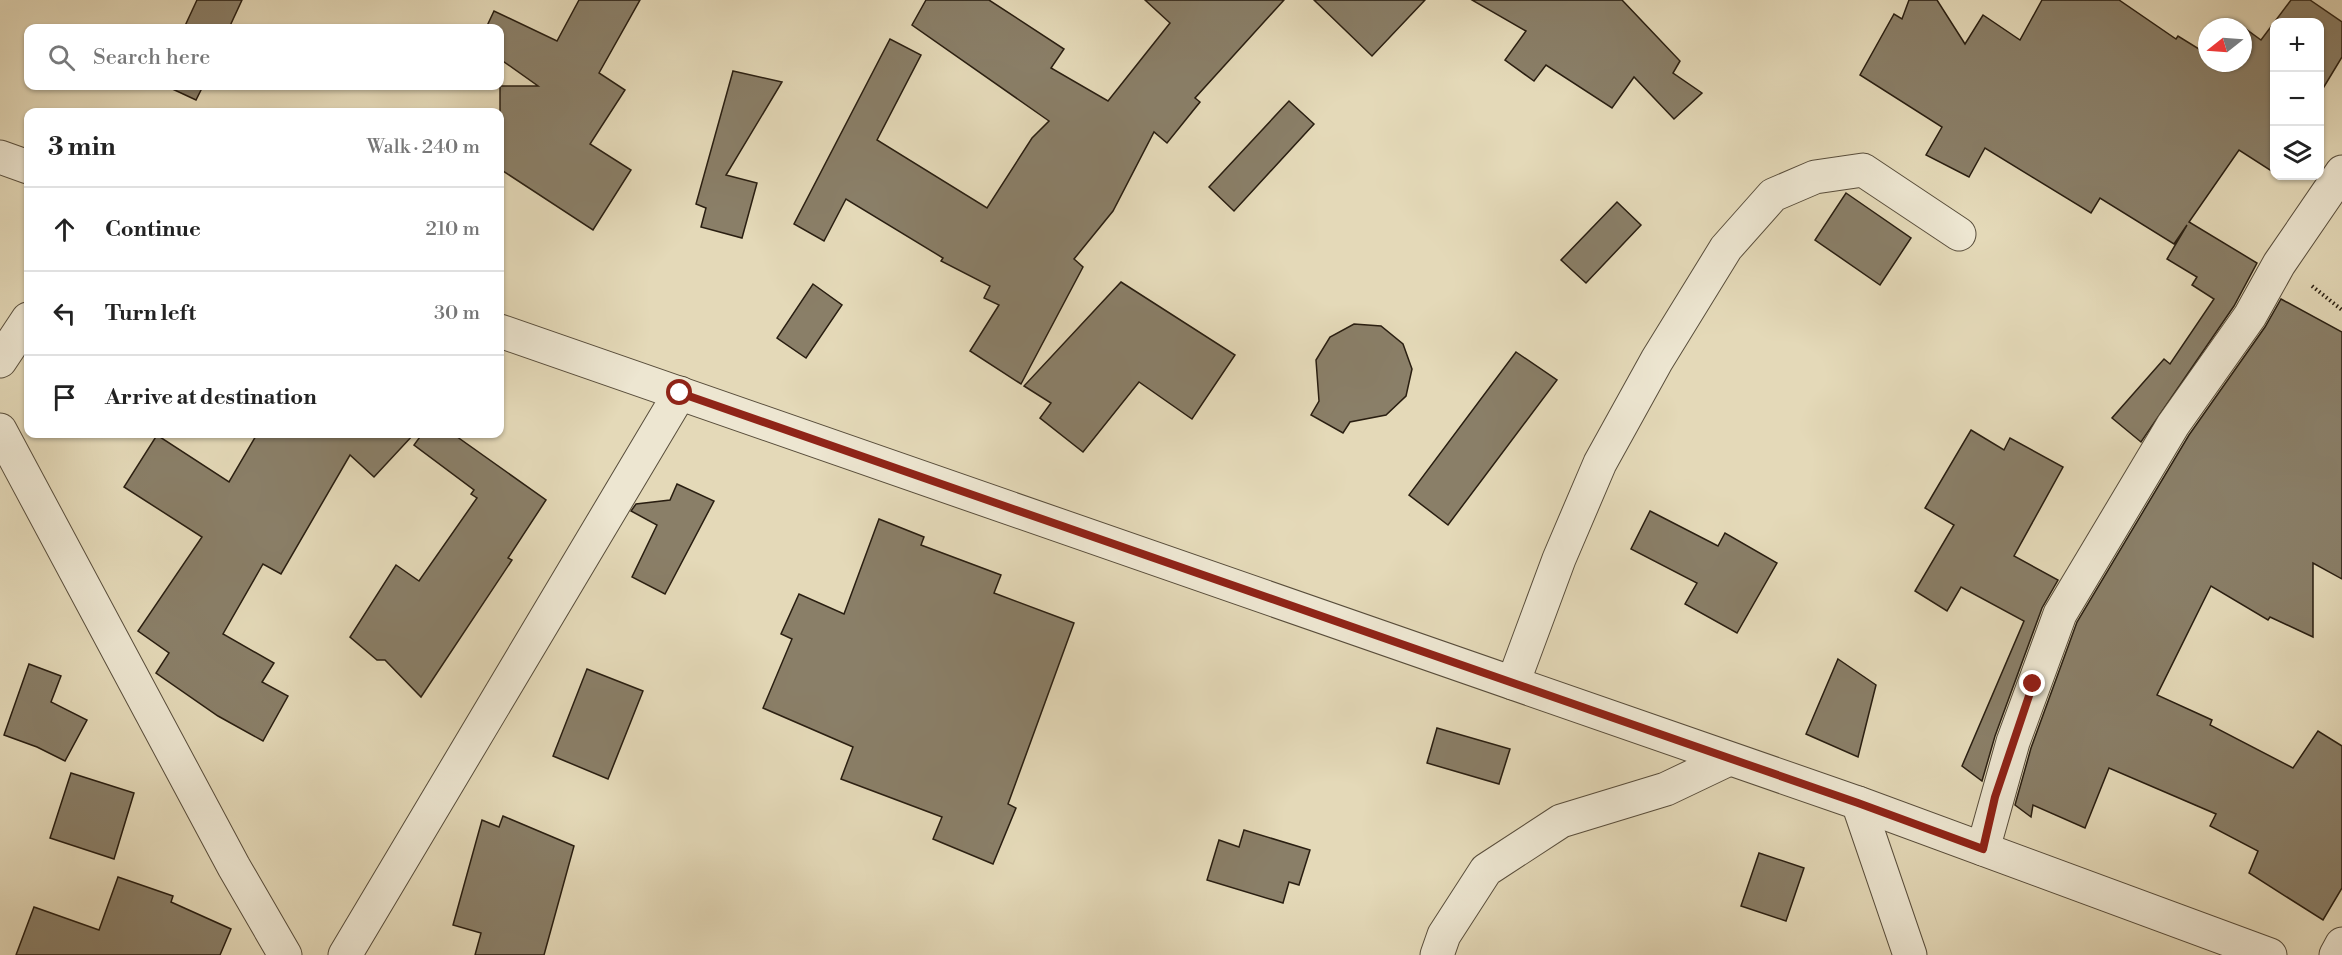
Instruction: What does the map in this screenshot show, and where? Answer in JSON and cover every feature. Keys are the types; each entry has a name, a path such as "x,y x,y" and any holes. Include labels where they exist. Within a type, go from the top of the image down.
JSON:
{"street":[{"path":"0,157 24,166"},
{"path":"1513,683 1559,559 1600,463 1657,360 1726,248 1773,195 1815,177 1863,170 1959,234"},
{"path":"1983,849 2013,742 2060,615 2173,425 2250,316 2279,264 2342,172"},
{"path":"0,361 24,325"},
{"path":"504,332 1858,803 2270,955"},
{"path":"345,955 680,393"},
{"path":"0,430 234,867 285,955"},
{"path":"1437,955 1443,935 1486,870 1561,821 1666,789 1729,759"},
{"path":"1858,803 1910,955"},
{"path":"2336,955 2342,944"}],"building":[{"path":"197,0 242,0 231,24 186,24"},
{"path":"579,0 640,0 599,73 625,90 590,144 631,170 593,230 504,172 504,108 500,108 500,90 504,90 504,86 538,86 504,62 504,24 488,24 494,11 557,41"},
{"path":"926,0 989,0 1064,49 1051,68 1108,101 1170,23 1145,0 1284,0 1195,98 1200,102 1167,143 1154,132 1113,211 1074,259 1083,267 1021,384 970,351 999,305 984,298 990,286 941,261 943,258 846,199 824,241 794,224 890,39 921,55 877,140 987,208 1032,138 1049,121 912,25"},
{"path":"1314,0 1425,0 1372,56"},
{"path":"1472,0 1622,0 1680,61 1673,73 1702,93 1674,119 1634,77 1612,108 1546,65 1534,81 1505,60 1526,31"},
{"path":"1909,0 1937,0 1965,44 1983,15 2020,40 2042,0 2119,0 2176,39 2178,36 2198,48 2198,72 2252,72 2252,34 2261,40 2270,28 2270,170 2239,150 2189,222 2257,263 2234,306 2141,442 2112,418 2164,359 2170,364 2214,299 2192,285 2197,277 2167,259 2187,225 2174,244 2100,198 2091,213 1985,148 1969,177 1926,155 1942,127 1860,75 1894,14 1902,19"},
{"path":"2291,0 2310,0 2342,22 2342,57 2324,87 2324,18 2277,18"},
{"path":"733,71 782,82 726,175 757,183 742,238 701,227 706,208 696,204"},
{"path":"175,90 201,90 196,100"},
{"path":"1289,101 1314,124 1234,211 1209,187"},
{"path":"1846,193 1911,238 1880,285 1815,240"},
{"path":"1617,202 1641,225 1586,283 1561,260"},
{"path":"1121,282 1235,355 1192,419 1139,382 1083,452 1040,418 1051,403 1024,386"},
{"path":"813,284 842,305 806,358 777,338"},
{"path":"2281,299 2342,332 2342,579 2313,563 2313,637 2270,617 2268,620 2211,586 2157,695 2212,720 2210,725 2293,768 2318,731 2342,746 2342,888 2323,920 2249,873 2258,851 2210,826 2216,814 2109,768 2085,828 2033,805 2031,817 2015,805 2031,748 2077,622 2189,435 2265,327"},
{"path":"1354,324 1381,326 1403,344 1412,369 1406,396 1386,415 1350,422 1343,433 1311,415 1319,401 1316,360 1330,337"},
{"path":"1516,352 1557,380 1448,525 1409,495"},
{"path":"1971,430 2004,450 2010,438 2063,467 2014,556 2058,580 2042,608 1995,736 1982,781 1962,766 2024,621 1961,587 1947,611 1915,591 1954,525 1925,508"},
{"path":"155,438 162,438 229,482 255,438 410,438 374,477 350,455 281,574 263,564 223,634 274,663 262,682 288,696 263,741 218,716 156,673 169,653 138,631 202,537 124,487"},
{"path":"419,438 459,438 546,500 508,558 512,560 421,697 385,660 377,660 350,637 396,565 419,581 477,498 471,494 474,490 414,445"},
{"path":"677,484 714,501 665,594 632,577 657,525 631,511 636,504 670,500"},
{"path":"1650,511 1718,546 1725,533 1777,563 1737,633 1685,604 1697,583 1631,549"},
{"path":"879,519 924,537 921,545 1001,575 994,593 1074,623 1008,804 1016,808 993,864 933,839 942,817 841,779 853,747 763,708 792,639 781,634 799,594 844,614"},
{"path":"1838,659 1876,685 1858,757 1806,734"},
{"path":"29,664 61,676 51,702 87,720 65,761 37,747 4,735"},
{"path":"587,669 643,691 608,779 553,756"},
{"path":"1437,728 1510,749 1499,784 1427,763"},
{"path":"71,773 134,793 114,859 50,838"},
{"path":"503,816 574,846 544,955 475,955 481,933 453,925 482,820 499,827"},
{"path":"1244,830 1310,850 1299,885 1289,882 1283,903 1207,880 1219,840 1239,847"},
{"path":"1759,853 1804,868 1786,921 1741,906"},
{"path":"118,877 173,896 171,902 231,929 220,955 16,955 34,907 99,930"}],"route":[{"path":"680,393 1858,803 1983,849 1995,797 2033,684"}]}
